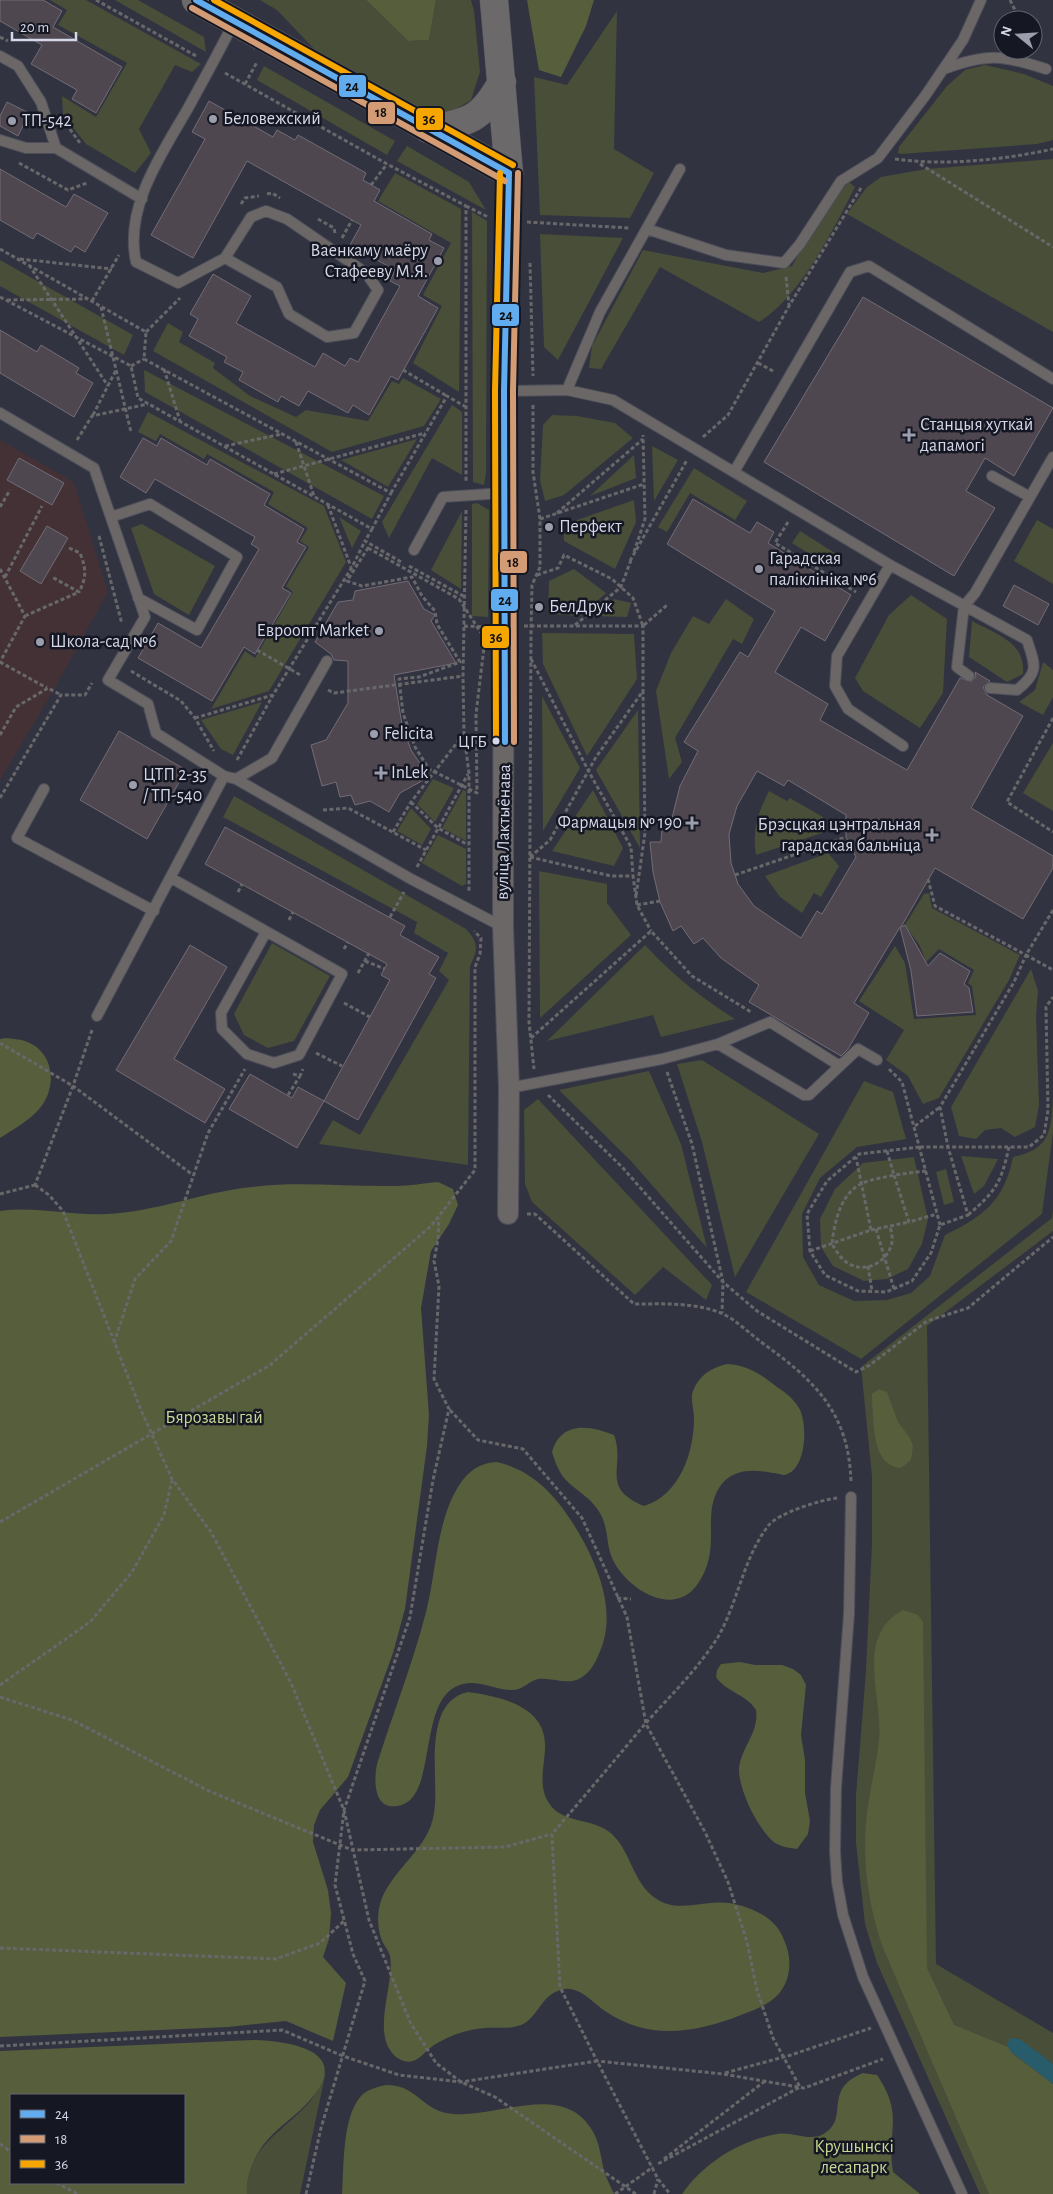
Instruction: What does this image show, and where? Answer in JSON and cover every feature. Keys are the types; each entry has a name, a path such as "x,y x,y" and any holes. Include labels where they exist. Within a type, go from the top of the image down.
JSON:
{"street":[{"path":"196,0 509,173"},
{"name":"вуліца Лактыёнава","path":"494,0 509,173 504,391 503,927 509,1088 508,1214"},
{"path":"428,129 456,124 476,117 491,103 502,82"}],"lane":[{"path":"647,228 726,254 784,263 800,244 841,181 878,158 944,69 963,40 982,0"},
{"path":"225,258 277,287 289,314 327,337 354,333 378,290 366,273 287,219 266,211 251,217 225,258 178,283 136,262 133,247 136,218 155,167 234,21"},
{"path":"0,56 18,66 41,102 56,148"},
{"path":"944,69 979,57 1017,60 1046,69"},
{"path":"0,140 26,148 56,148 142,199"},
{"path":"567,390 600,312 680,169"},
{"path":"734,472 850,272 869,266 1053,379"},
{"path":"504,391 533,389 567,390 612,400 890,566 1027,640 1034,664 1031,680 1017,690 990,688"},
{"path":"0,413 94,468 144,617 108,680 148,704 156,733 224,776 236,779 411,879 503,927"},
{"path":"969,676 957,668 964,606 975,592 1053,457"},
{"path":"992,476 1030,497"},
{"path":"414,550 443,497 504,492"},
{"path":"111,517 150,504 237,557 197,630 138,598"},
{"path":"890,566 837,656 835,686 848,708 903,746"},
{"path":"236,779 272,758 327,662"},
{"path":"97,1016 224,776"},
{"path":"44,789 17,838 154,911"},
{"path":"171,878 342,974 299,1055 274,1063 247,1054 222,1029 221,1013 266,932"},
{"path":"509,1088 662,1059 718,1044 770,1022 840,1066"},
{"path":"718,1044 804,1095 813,1093 858,1049 877,1060"},
{"path":"851,1497 849,1614 836,1788 835,1851 837,1882 852,1947 884,2023 962,2194"}],"path":[{"path":"0,1522 270,1365 431,1226 475,1170 475,967 480,954 481,938 470,926 469,773 464,734 462,676 466,494 466,206 387,164 96,0"},
{"path":"0,36 12,43"},
{"path":"61,118 82,146"},
{"path":"630,561 693,449 711,429 728,416 789,306 878,158 919,163 975,160 1053,149"},
{"path":"17,162 68,190 94,181"},
{"path":"919,163 1053,247"},
{"path":"371,185 387,164"},
{"path":"240,206 245,198 272,193 287,202"},
{"path":"310,215 334,228 336,237"},
{"path":"338,246 352,220"},
{"path":"529,232 528,222 647,228"},
{"path":"92,301 124,247 133,247"},
{"path":"1,250 146,332"},
{"path":"18,259 112,269"},
{"path":"530,262 533,472 540,519 540,567 532,585 530,659 530,1038 536,1083 622,1168 722,1282 757,1311 856,1372 870,1364 927,1321 968,1308 1053,1237"},
{"path":"784,263 789,306"},
{"path":"29,265 108,386"},
{"path":"144,358 146,332 185,293"},
{"path":"0,297 131,366 138,398 372,529"},
{"path":"5,300 87,299"},
{"path":"100,306 117,368 131,432"},
{"path":"131,366 144,358"},
{"path":"144,358 391,493"},
{"path":"69,453 92,416 117,368"},
{"path":"164,369 180,421"},
{"path":"403,370 466,407"},
{"path":"235,763 273,695 352,567 391,493 447,396"},
{"path":"92,416 148,404"},
{"path":"574,626 621,588 646,519 642,419"},
{"path":"274,474 425,433"},
{"path":"224,446 283,434"},
{"path":"557,513 643,438"},
{"path":"296,441 314,496"},
{"path":"540,519 644,484"},
{"path":"0,507 10,490"},
{"path":"328,504 352,567"},
{"path":"5,578 42,506"},
{"path":"796,509 775,543 869,600"},
{"path":"98,534 123,626"},
{"path":"365,541 465,597"},
{"path":"69,548 80,553 86,569 84,583 79,592 25,616 0,662 61,695 85,695"},
{"path":"368,548 459,599 465,607 485,639 476,714 477,793 429,768 416,747 404,713 399,679 419,676 460,662 438,624 435,611 422,596 412,577 362,586 347,581 368,548"},
{"path":"536,575 558,568 564,555 612,579 633,598 643,626 645,833 636,896"},
{"path":"0,569 25,616"},
{"path":"52,577 79,592"},
{"path":"531,625 643,626 667,605"},
{"path":"258,650 334,693 462,676"},
{"path":"530,659 589,772 631,847 637,905 650,931 692,976 736,1004 770,1022"},
{"path":"0,735 16,707 48,688"},
{"path":"530,857 550,840 589,772 596,756 643,691"},
{"path":"0,798 61,695"},
{"path":"195,718 273,695"},
{"path":"1053,718 1007,802 1053,832"},
{"path":"393,832 411,802 464,734"},
{"path":"390,917 469,773"},
{"path":"411,802 438,828 468,845"},
{"path":"735,874 846,837"},
{"path":"530,857 611,876 633,876"},
{"path":"928,879 935,906 1053,970"},
{"path":"238,892 242,884"},
{"path":"637,905 660,902"},
{"path":"914,1126 940,1107 1014,982 1026,955 1053,910"},
{"path":"289,920 293,912"},
{"path":"530,1038 650,931"},
{"path":"344,949 348,942"},
{"path":"365,961 384,969"},
{"path":"877,1060 902,1082 920,1147 940,1225 931,1253 912,1281 886,1292 858,1291 825,1275 810,1251 807,1214 827,1181 859,1154 920,1147 1029,1147 1044,1134 1048,1110 1046,1007 1053,997"},
{"path":"342,1002 370,1017"},
{"path":"35,1185 73,1086 97,1016"},
{"path":"0,1042 73,1086 194,1175"},
{"path":"314,1051 342,1066"},
{"path":"662,1059 692,1144 722,1282 722,1314"},
{"path":"114,1343 135,1279 171,1241 208,1133 247,1065"},
{"path":"288,1095 300,1076"},
{"path":"940,1107 948,1147 968,1215"},
{"path":"940,1225 968,1215 992,1194 1003,1173 1009,1147"},
{"path":"888,1151 909,1222"},
{"path":"856,1156 871,1230"},
{"path":"890,1226 893,1241 885,1258 877,1265 858,1268 844,1260 832,1244 834,1220 853,1189 861,1183 894,1175 926,1171"},
{"path":"0,1194 35,1185 50,1195 63,1211 114,1343 172,1479 211,1532 291,1683 344,1810 369,1920 410,2022 436,2063 461,2082 495,2097 636,2194"},
{"path":"0,1696 72,1720 209,1791 352,1850 505,1847 552,1834 686,1680 718,1637 749,1558 768,1525 781,1516 814,1504 851,1497 847,1449 840,1425 830,1404 801,1372 722,1314 686,1304 634,1304 535,1214 508,1214"},
{"path":"810,1251 871,1230 937,1214"},
{"path":"439,1216 438,1239 434,1261 439,1286 434,1379 449,1409 478,1440 523,1449 582,1518 627,1617 646,1724 706,1832 728,1882 746,1942 757,1990 773,2038 800,2087"},
{"path":"876,1229 894,1289"},
{"path":"868,1266 872,1291"},
{"path":"306,2194 321,2128 365,1981 353,1954 335,1885 344,1810 410,1617 433,1480 449,1409"},
{"path":"0,1685 90,1622 132,1572 164,1515 172,1479"},
{"path":"617,1598 630,1599"},
{"path":"552,1834 560,1986 652,2168 670,2194"},
{"path":"0,1948 276,1959 320,1944 344,1920"},
{"path":"723,2074 784,2057 884,2023"},
{"path":"0,2046 282,2030 343,2056 399,2075 461,2082 597,2061 723,2074 804,2088 898,2054"},
{"path":"614,2194 652,2168 765,2081"},
{"path":"656,2165 800,2087"},
{"path":"654,2194 658,2179"},
{"path":"58,2184 78,2194"}],"shaded area":[{"name":"Школа-сад №6","path":"0,440 74,482 108,592 53,691 0,780"}],"green space":[{"path":"50,0 86,0 201,64 192,72 175,65 139,129 151,153 135,173 86,144 63,115 62,96 96,117 127,63 58,25 67,10"},
{"path":"115,0 138,0 204,37 206,52"},
{"path":"260,0 366,0 408,41 429,40 436,0 471,0 474,11 480,72 471,100 440,119 316,51 277,10"},
{"path":"366,0 436,0 429,40 408,41"},
{"path":"527,0 594,0 586,26 561,77 539,70"},
{"path":"617,11 614,149 654,173 630,218 540,215 534,77 567,85"},
{"path":"985,65 1024,74 1053,86 1053,140 1037,144 898,153 899,147 947,86 965,70"},
{"path":"264,66 395,141 387,155 257,80"},
{"path":"407,146 469,182 486,210 397,161"},
{"path":"1053,159 1053,332 847,214 867,187 881,177 926,169"},
{"path":"395,173 461,209 459,392 413,363 442,306 423,295 451,243 378,201"},
{"path":"849,182 855,187 837,223 814,261 789,296 759,322 660,267 601,369 589,368 592,346 643,250 763,273 792,266 827,204"},
{"path":"472,212 487,221 486,473 484,485 473,482"},
{"path":"540,234 623,238 558,360 544,347"},
{"path":"0,260 133,335 124,355 0,286"},
{"path":"168,323 183,332 179,342 215,363 213,368 250,396 296,417 306,410 368,421 392,381 399,384 403,378 441,399 424,426 332,452 153,351"},
{"path":"144,370 384,496 372,519 145,392"},
{"path":"452,405 462,412 462,475 432,458 389,538 382,522"},
{"path":"148,412 324,506 346,562 269,691 211,709 245,651 255,658 293,592 286,586 309,547 300,541 308,528 268,504 274,492 207,454 204,459 160,434 156,441 138,432"},
{"path":"552,415 577,416 615,423 633,438 564,495 545,501 540,480 543,425"},
{"path":"417,439 388,487 341,460"},
{"path":"652,446 678,460 654,501"},
{"path":"634,455 636,478 590,496"},
{"path":"694,468 747,501 735,520 690,493 667,532 658,527"},
{"path":"634,500 636,522 615,569 564,541 563,525"},
{"path":"477,503 489,510 488,617 472,616 472,504"},
{"path":"462,511 461,589 431,570"},
{"path":"339,517 361,531 352,548"},
{"path":"1037,520 1053,529 1053,584 1014,561"},
{"path":"142,524 215,566 189,615 154,594 131,528"},
{"path":"800,531 838,555 830,567 792,543"},
{"path":"574,569 606,593 581,616 548,614 549,581"},
{"path":"911,595 947,619 943,693 920,728 863,691 855,678 889,615"},
{"path":"614,599 631,603 627,617 594,616"},
{"path":"726,599 754,619 742,644 733,639 675,738 682,762 669,779 656,691 671,653 693,616 709,624"},
{"path":"972,621 1008,640 1015,647 1023,663 1023,674 1007,682 969,657"},
{"path":"542,633 634,634 637,679 587,756 543,664"},
{"path":"1043,662 1053,670 1053,697 1043,715 1019,702 1035,690"},
{"path":"542,696 580,768 543,831"},
{"path":"262,702 233,755 221,749 201,720"},
{"path":"638,710 640,848 596,770"},
{"path":"1053,743 1053,811 1023,793"},
{"path":"433,779 454,788 435,822 417,804"},
{"path":"463,790 466,791 466,841 442,828"},
{"path":"593,790 623,848 614,866 552,851"},
{"path":"769,791 787,801 790,798 823,817 822,833 756,855 755,830 762,806"},
{"path":"234,796 466,929 473,938 476,951 470,966 468,1165 319,1144 333,1120 360,1135 449,980 439,971 448,953 414,933 417,922 223,817"},
{"path":"411,808 431,829 422,845 397,831"},
{"path":"438,835 466,849 466,884 462,886 422,863"},
{"path":"828,853 839,866 821,897 814,893 802,913 780,897 765,876"},
{"path":"539,871 607,884 607,903 631,935 540,1018"},
{"path":"929,893 932,908 1020,955 1009,980 939,1098 923,1104 908,1076 886,1060 904,1030 859,1001 895,946 905,963 914,1019 976,1015 972,986 968,983 974,970 939,949 926,962 920,946 905,925 924,894"},
{"path":"272,943 330,976 294,1041 268,1048 244,1035 234,1014"},
{"path":"645,945 687,985 735,1019 661,1037 653,1015 547,1041"},
{"path":"1031,969 1038,991 1036,1016 1039,1105 1035,1127 1015,1137 1001,1128 985,1130 976,1139 959,1136 951,1107"},
{"path":"0,1039 18,1039 35,1046 47,1061 51,1080 46,1099 36,1113 0,1138"},
{"path":"702,1060 819,1134 735,1277 702,1142 677,1064"},
{"path":"649,1071 681,1144 707,1248 631,1161 559,1090"},
{"path":"864,1081 893,1092 906,1139 857,1147 820,1178 802,1214 803,1257 819,1285 854,1301 887,1300 911,1293 930,1276 945,1235 981,1214 998,1196 1009,1172 1013,1157 1035,1149 1046,1137 1051,1120 1053,1097 1053,1132 1042,1214 861,1359 746,1292"},
{"path":"538,1099 712,1285 706,1300 663,1267 635,1295 532,1202 525,1184 524,1110"},
{"path":"961,1156 998,1159 984,1186 974,1194"},
{"path":"914,1157 928,1219 922,1244 908,1269 887,1279 864,1281 833,1266 821,1247 820,1219 835,1189 863,1163"},
{"path":"946,1169 954,1202 944,1205 936,1172"},
{"name":"Бярозавы гай","path":"438,1182 453,1189 458,1205 449,1224 431,1251 421,1308 429,1415 427,1446 405,1609 393,1653 348,1777 320,1810 314,1825 313,1842 328,1890 331,1913 329,1939 323,1957 346,1983 333,2041 286,2021 228,2027 0,2037 0,1211 27,1210 106,1214 143,1210 215,1193 270,1185 401,1186"},
{"path":"1053,1210 1053,1231 927,1326 936,1964 1053,2033 1053,2064 1017,2038 1008,2047 1053,2084 1053,2194 980,2194 877,1963 865,1924 856,1843 856,1795 866,1670 872,1543 872,1476 861,1367 1052,1218"},
{"path":"727,1364 741,1366 759,1374 786,1393 795,1402 802,1415 804,1424 804,1446 801,1456 792,1472 784,1475 751,1471 736,1473 724,1481 714,1499 709,1558 705,1571 697,1585 687,1595 676,1599 651,1596 629,1581 620,1571 613,1560 604,1523 598,1510 591,1501 565,1479 552,1452 556,1442 569,1430 577,1428 595,1429 614,1435 617,1446 618,1484 622,1491 630,1499 644,1506 656,1500 676,1482 688,1458 693,1431 692,1397 695,1386 706,1373 716,1367"},
{"path":"879,1389 887,1392 898,1422 910,1438 913,1446 911,1460 901,1468 891,1465 884,1459 876,1441 872,1394"},
{"path":"497,1462 526,1474 550,1493 560,1504 577,1530 591,1557 602,1585 607,1614 603,1642 596,1660 590,1669 582,1677 574,1681 538,1679 514,1690 477,1683 462,1684 455,1687 443,1698 436,1714 418,1788 410,1800 397,1806 389,1806 383,1803 377,1792 375,1777 377,1764 421,1631 430,1596 438,1544 447,1511 453,1495 470,1473 482,1465"},
{"path":"903,1610 918,1615 923,1622 927,1968 954,2025 1008,2047 1013,2054 1053,2084 1053,2194 989,2194 877,1931 869,1896 865,1860 868,1806 879,1739 874,1668 875,1651 879,1635 888,1621"},
{"path":"740,1662 755,1665 782,1665 793,1669 801,1675 806,1685 801,1735 805,1760 805,1793 810,1821 808,1834 797,1849 775,1843 762,1829 745,1798 739,1768 743,1753 753,1733 756,1710 747,1700 725,1686 716,1677 717,1670 721,1664"},
{"path":"468,1692 508,1701 520,1706 531,1714 539,1723 544,1735 543,1784 549,1803 561,1814 601,1827 615,1837 642,1885 655,1898 670,1905 678,1906 718,1903 738,1905 767,1917 780,1932 789,1955 787,1979 780,1993 769,2003 755,2010 724,2021 689,2030 672,2031 638,2027 622,2021 576,1990 565,1989 547,1998 530,2019 521,2025 472,2030 458,2034 434,2045 413,2061 403,2061 394,2055 387,2045 384,2034 385,2007 391,1967 390,1956 380,1933 378,1923 379,1908 388,1887 426,1837 431,1825 435,1799 435,1744 438,1726 443,1711 453,1699"},
{"path":"253,2040 298,2046 321,2059 325,2069 322,2082 311,2099 300,2111 264,2144 249,2174 247,2194 0,2194 0,2051"},
{"path":"326,2071 300,2194 247,2194 248,2177 260,2151 312,2099"},
{"name":"Крушынскі лесапарк","path":"863,2073 877,2075 890,2102 893,2113 891,2158 893,2172 920,2194 682,2194 711,2163 749,2142 777,2134 814,2137 825,2133 832,2127 836,2119 843,2087"},
{"path":"386,2085 396,2086 411,2092 430,2106 446,2113 464,2114 544,2104 563,2107 579,2115 592,2130 598,2143 605,2173 614,2194 342,2194 345,2143 350,2116 361,2096"}],"water":[{"path":"1011,2038 1020,2039 1053,2064 1053,2084 1010,2051 1007,2043"}],"building":[{"path":"0,0 43,0 62,11 53,27 122,67 96,113 72,99 77,90 31,64 42,45 0,21"},
{"path":"209,101 273,137 277,130 295,140 298,135 366,173 363,180 380,190 374,201 432,234 429,240 444,248 418,296 438,308 398,380 391,376 369,415 353,405 348,413 308,391 299,406 281,396 278,402 239,380 243,372 224,362 227,357 189,336 198,319 190,314 213,274 251,296 236,323 315,367 323,353 345,366 350,358 358,362 400,286 390,281 395,270 350,245 361,225 247,161 193,258 151,235 205,139 192,132"},
{"name":"ТП-542","path":"7,102 29,113 18,136 0,126 0,116"},
{"path":"0,169 66,207 74,194 108,213 85,252 75,246 71,252 37,233 33,239 0,220"},
{"name":"Станцыя хуткай дапамогі","path":"863,297 1053,408 1014,476 985,458 966,491 995,508 954,576 764,462"},
{"path":"0,330 37,352 41,345 79,368 76,373 93,383 74,417 0,373"},
{"path":"143,438 157,446 161,438 207,465 210,459 270,494 264,505 304,529 297,542 306,547 282,588 291,593 255,654 244,647 212,701 138,658 158,623 201,648 259,549 251,544 255,537 155,479 146,493 120,477"},
{"path":"19,458 64,483 52,505 7,480"},
{"name":"Брэсцкая цэнтральная гарадская бальніца","path":"693,499 750,533 757,522 774,532 768,543 851,595 825,641 801,627 775,672 828,704 820,720 907,770 960,678 971,682 976,677 975,672 990,681 983,687 987,695 1023,716 971,808 1053,856 1053,868 1023,919 935,868 901,927 905,925 928,966 940,953 970,971 964,984 969,988 973,1012 917,1016 911,971 900,927 854,1003 869,1013 848,1049 841,1056 749,1002 759,985 721,958 703,938 694,944 681,926 673,931 660,902 653,872 650,842 661,842 663,818 672,818 680,786 698,751 684,742 740,652 748,657 775,611 667,544","holes":["757,771 784,786 788,780 846,815 846,837 856,857 822,914 817,911 801,938 754,906 738,884 731,863 729,834 737,806"]},
{"path":"47,526 68,538 41,584 20,571"},
{"path":"408,581 424,609 435,615 431,621 456,663 394,675 402,725 411,750 429,777 400,793 389,812 370,801 355,805 351,795 340,797 336,782 322,786 311,745 326,740 348,703 348,661 334,660 331,654 315,642 338,602 353,600 355,591"},
{"path":"1014,585 1049,604 1038,625 1003,606"},
{"name":"ЦТП 2-35 / ТП-540","path":"119,731 186,770 147,839 80,800"},
{"path":"225,827 405,926 400,935 439,957 429,974 436,978 358,1120 324,1101 390,980 381,975 387,964 205,864"},
{"path":"190,945 227,967 174,1059 225,1089 205,1123 116,1070"},
{"path":"250,1074 292,1098 298,1087 324,1101 297,1148 229,1109"}],"transit line":[{"name":"24","path":"196,0 509,173"},
{"name":"36","path":"214,0 513,165"},
{"name":"18","path":"192,8 505,181"},
{"name":"36","path":"496,742 495,391 500,173"},
{"name":"24","path":"505,742 504,391 509,173"},
{"name":"18","path":"514,742 513,391 518,173"}],"place":[{"name":"Беловежский","path":"213,119"},
{"name":"ТП-542","path":"12,121"},
{"name":"Ваенкаму маёру Стафееву М.Я.","path":"438,261"},
{"name":"Станцыя хуткай дапамогі","path":"909,435"},
{"name":"Перфект","path":"549,527"},
{"name":"Гарадская паліклініка №6","path":"759,569"},
{"name":"БелДрук","path":"539,607"},
{"name":"Евроопт Market","path":"379,631"},
{"name":"Школа-сад №6","path":"40,642"},
{"name":"Felicita","path":"374,734"},
{"name":"ЦГБ","path":"496,741"},
{"name":"InLek","path":"381,773"},
{"name":"ЦТП 2-35 / ТП-540","path":"133,785"},
{"name":"Фармацыя № 190","path":"692,823"},
{"name":"Брэсцкая цэнтральная гарадская бальніца","path":"932,835"}]}
